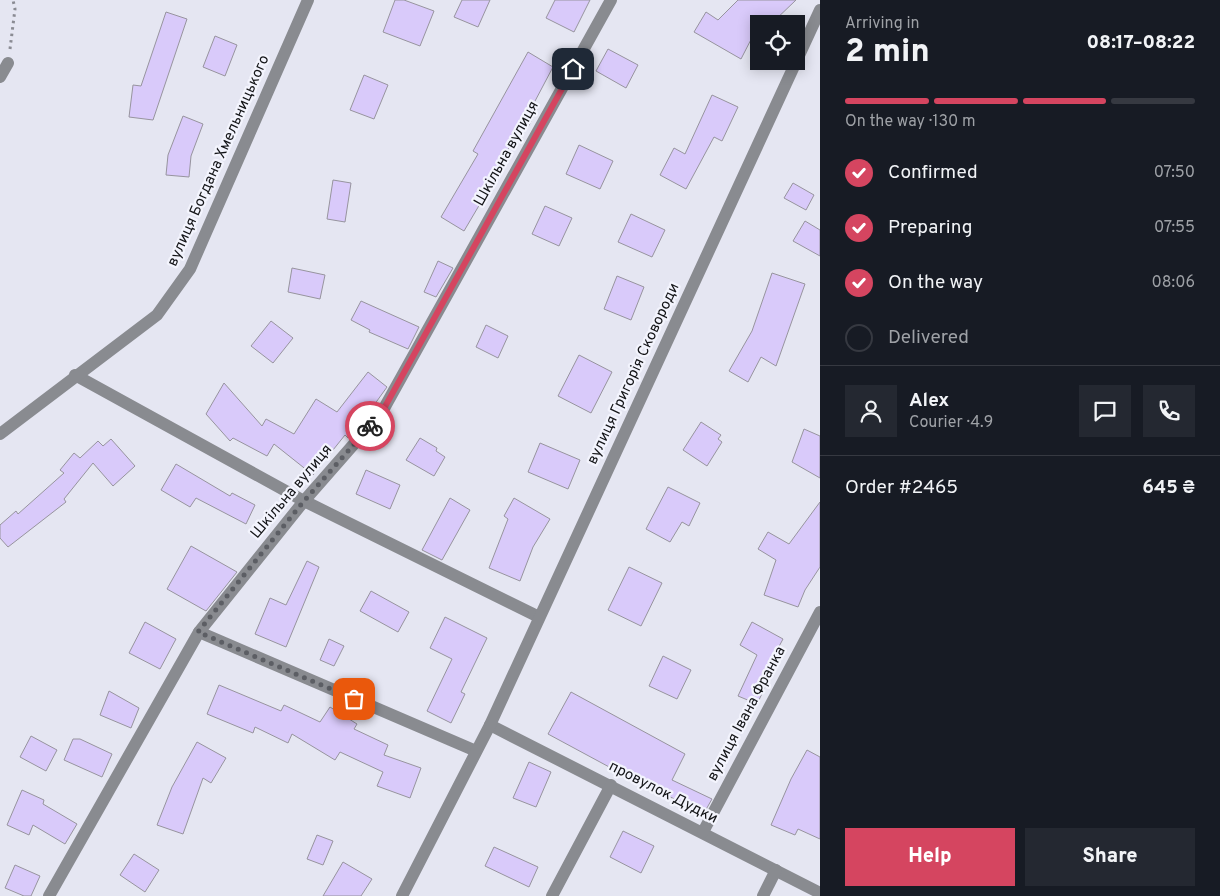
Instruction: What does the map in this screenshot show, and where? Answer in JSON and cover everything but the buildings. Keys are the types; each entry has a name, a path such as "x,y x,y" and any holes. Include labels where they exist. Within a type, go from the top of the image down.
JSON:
{"street":[{"name":"вулиця Богдана Хмельницького","path":"0,434 75,375 157,315 190,269 308,0"},
{"name":"Шкільна вулиця","path":"49,896 198,632 304,501 382,412 611,0"},
{"name":"вулиця Григорія Сковороди","path":"402,896 490,725 820,10"},
{"path":"0,77 8,62"},
{"path":"75,375 304,501 539,617"},
{"name":"вулиця Івана Франка","path":"703,832 820,612"},
{"path":"198,632 476,751"},
{"name":"провулок Дудки","path":"490,725 820,892"},
{"path":"552,896 611,785"},
{"path":"763,896 776,870"}],"path":[{"path":"8,62 15,9 13,0"}],"way so far":[{"path":"354,699 198,632 304,501 370,426"}],"route":[{"path":"370,426 382,412 573,69"}]}
